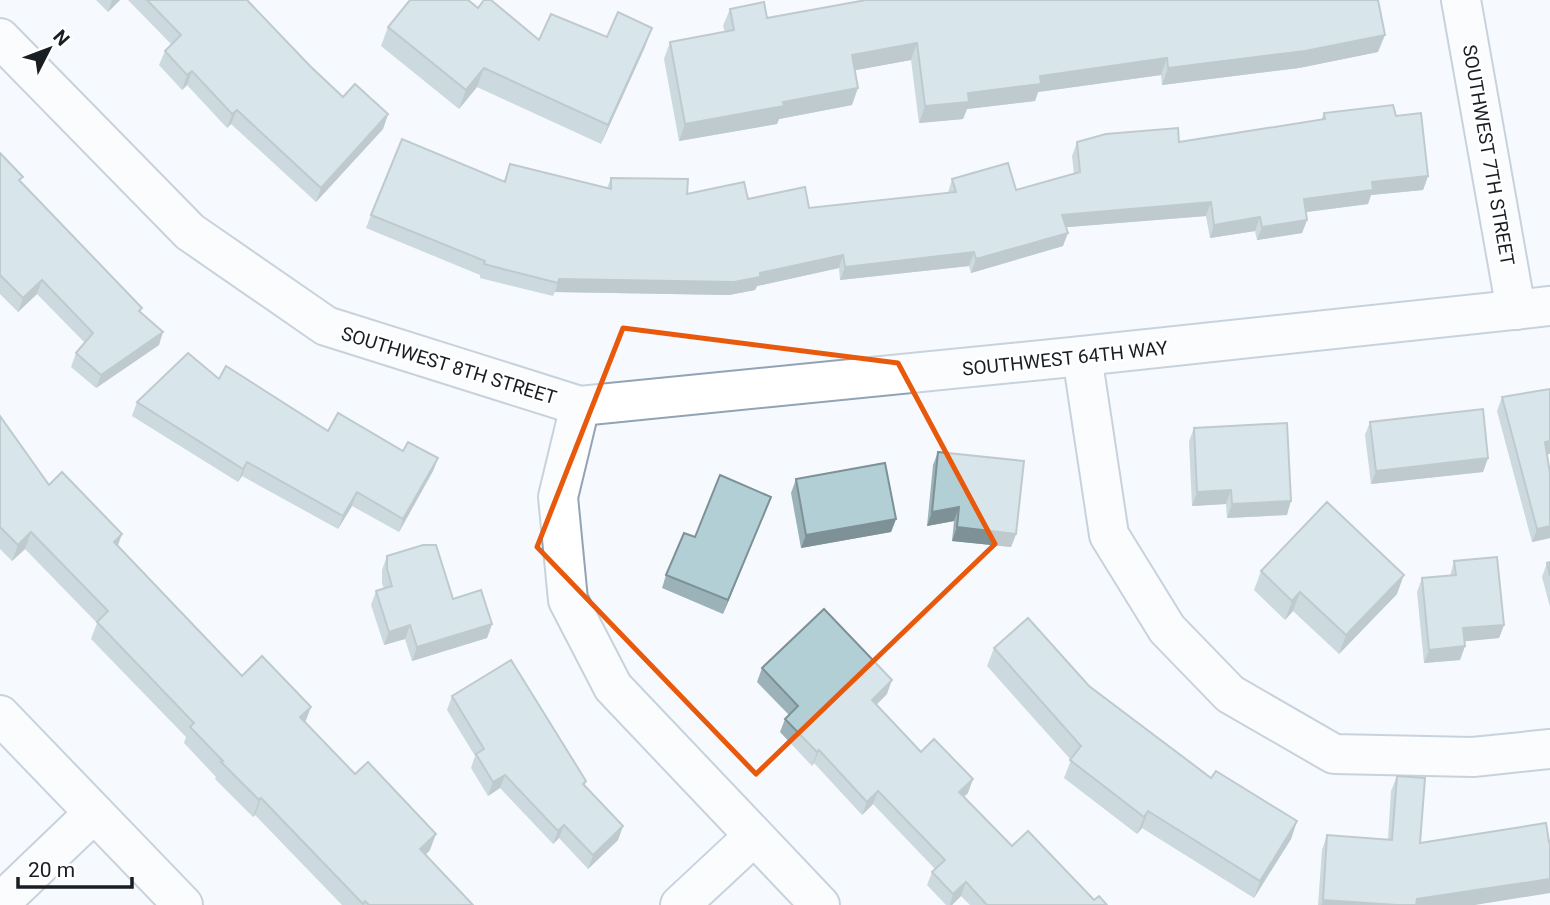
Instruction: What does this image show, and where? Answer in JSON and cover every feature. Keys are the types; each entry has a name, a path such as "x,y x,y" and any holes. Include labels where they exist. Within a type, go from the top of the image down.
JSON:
{"street":[{"name":"SOUTHWEST 7TH STREET","path":"1461,0 1533,308"},
{"name":"SOUTHWEST 8TH STREET","path":"0,38 190,232 326,326 580,406 558,497 568,600 613,687 820,905"},
{"name":"SOUTHWEST 64TH WAY","path":"580,406 1533,308"},
{"path":"1082,356 1109,534 1167,629 1230,694 1334,754 1473,757 1550,749"},
{"path":"0,716 183,905"},
{"path":"0,903 94,813"},
{"path":"680,905 754,836"}],"highlighted area":[{"path":"623,328 898,363 995,544 756,774 537,547"}],"building":[{"path":"147,0 247,0 343,97 355,84 388,114 321,188 237,110 232,114 192,71 187,75 165,51 181,35"},
{"path":"410,0 468,0 478,8 484,0 491,0 539,40 551,14 607,37 618,12 652,28 608,125 484,68 466,90 388,27"},
{"path":"866,0 1378,0 1385,35 1305,51 1168,68 1167,58 1040,76 1041,84 968,93 969,102 925,106 917,43 852,55 858,88 783,102 784,106 685,124 670,42 734,30 730,9 764,2 767,18"},
{"path":"1393,105 1396,116 1421,113 1428,176 1372,182 1373,190 1304,199 1307,220 1262,227 1260,217 1214,225 1211,202 1062,215 1068,233 976,259 974,252 845,267 843,255 760,273 760,277 734,282 559,279 558,283 484,264 485,261 371,215 402,139 505,182 510,164 611,189 611,178 688,179 687,194 744,182 748,199 805,187 809,208 956,192 952,179 1008,163 1016,190 1080,172 1077,142 1106,134 1178,128 1179,142 1325,119 1324,113"},
{"path":"0,153 23,177 19,180 142,308 139,311 163,332 101,375 76,353 93,333 42,280 23,298 0,275"},
{"path":"188,353 219,379 226,366 328,431 338,413 403,451 408,442 438,458 403,519 357,492 343,516 247,462 243,469 137,402"},
{"path":"1550,389 1550,441 1545,442 1550,474 1550,526 1537,529 1502,397"},
{"path":"1483,409 1488,458 1376,471 1370,422"},
{"path":"0,416 49,485 62,472 122,534 114,542 242,676 262,656 311,707 300,717 355,774 368,762 436,834 420,849 473,905 369,905 365,901 363,904 261,798 259,800 221,762 223,761 190,727 194,723 97,622 108,611 31,532 18,545 0,527"},
{"path":"1287,423 1291,501 1232,504 1231,490 1197,492 1194,428"},
{"path":"938,452 1024,461 1016,534 957,527 959,507 932,512"},
{"path":"885,463 896,519 806,535 796,479"},
{"path":"720,475 771,497 728,600 666,575 684,533 695,537"},
{"path":"1327,502 1404,575 1346,635 1300,592 1292,601 1261,571"},
{"path":"423,545 436,545 453,599 481,590 492,624 417,647 410,625 389,632 376,591 392,586 387,569 387,556"},
{"path":"1497,557 1504,625 1463,628 1465,646 1429,650 1422,578 1456,575 1454,561"},
{"path":"824,609 892,680 872,700 921,752 934,739 973,779 959,792 1012,846 1028,831 1094,900 1099,896 1107,905 987,905 966,882 953,894 932,872 945,860 878,791 867,802 819,750 817,752 785,719 798,706 762,668"},
{"path":"1028,618 1089,686 1211,778 1216,771 1297,821 1260,881 1148,811 1144,817 1070,760 1081,746 994,648"},
{"path":"511,660 586,781 583,784 623,826 593,855 564,825 558,831 505,775 493,782 476,754 484,749 452,696"},
{"path":"1397,776 1425,778 1420,843 1546,823 1550,841 1550,879 1417,899 1416,905 1323,900 1327,835 1392,840"}]}
